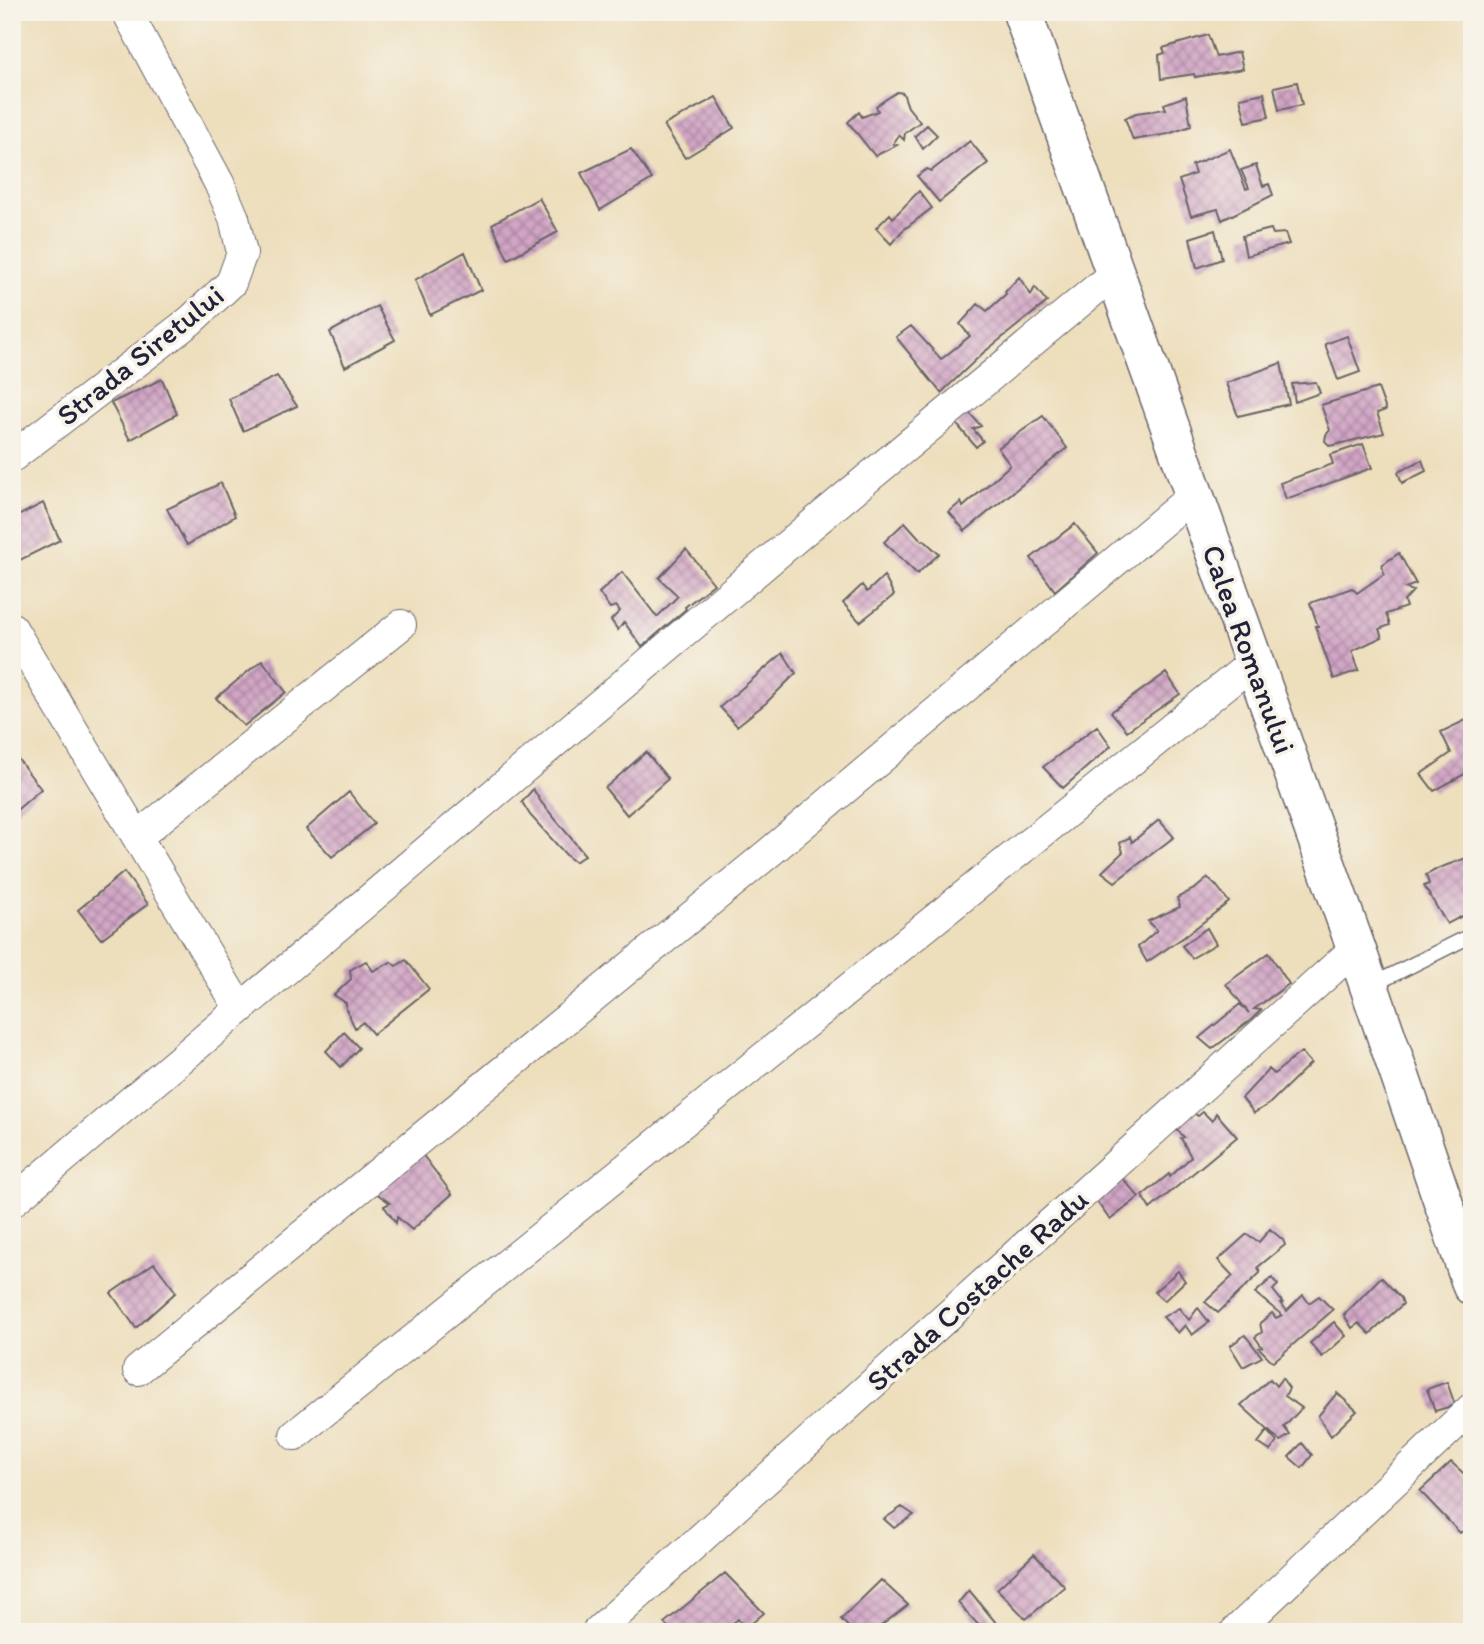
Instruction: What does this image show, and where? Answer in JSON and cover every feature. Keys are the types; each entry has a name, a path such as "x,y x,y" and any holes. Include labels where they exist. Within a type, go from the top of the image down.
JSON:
{"main road":[{"name":"Calea Romanului","path":"1022,12 1356,948 1472,1286"}],"street":[{"name":"Strada Siretului","path":"12,457 190,321 231,283 242,253 234,218 219,183 127,12"},
{"path":"12,1202 792,541 1115,273"},
{"path":"138,1370 770,852 1194,495"},
{"path":"137,837 401,625"},
{"path":"12,628 240,1009"},
{"path":"295,1435 1254,662"},
{"name":"Strada Costache Radu","path":"597,1632 1356,948"},
{"path":"1235,1632 1472,1408"}],"lane":[{"path":"1369,986 1472,935"}],"building":[{"path":"1208,35 1216,57 1239,52 1243,69 1195,77 1194,74 1161,79 1159,55 1165,53 1163,48"},
{"path":"1297,82 1302,105 1279,110 1274,87"},
{"path":"897,92 903,93 908,107 920,122 905,133 904,140 899,135 893,144 897,145 875,156 848,122 859,112 862,117 878,111 876,106"},
{"path":"1264,93 1269,117 1246,122 1240,98"},
{"path":"1186,96 1191,126 1168,134 1133,140 1125,118 1136,113 1166,109 1164,104"},
{"path":"716,97 734,128 685,158 664,125"},
{"path":"927,125 937,135 923,149 915,136"},
{"path":"970,141 988,163 939,202 917,176 927,169 931,171"},
{"path":"631,149 652,179 600,210 581,173"},
{"path":"1230,149 1246,189 1249,188 1241,170 1256,165 1263,186 1269,184 1273,195 1222,220 1218,209 1191,216 1179,180 1195,174 1192,165"},
{"path":"919,191 932,208 902,231 891,244 876,228 890,214 893,218"},
{"path":"539,198 558,232 508,259 492,224"},
{"path":"1271,229 1273,234 1285,233 1289,244 1246,256 1242,236"},
{"path":"1215,230 1222,259 1197,268 1190,238"},
{"path":"465,252 481,290 430,315 415,280"},
{"path":"1019,277 1031,295 1035,287 1047,302 983,353 941,393 896,337 911,326 941,359 970,336 960,324 978,304 987,311 1006,294"},
{"path":"377,306 395,340 345,367 330,332"},
{"path":"1347,336 1360,372 1338,380 1325,344"},
{"path":"1281,363 1289,404 1238,416 1226,383"},
{"path":"277,376 297,406 243,431 229,399"},
{"path":"162,379 177,414 130,440 111,403"},
{"path":"1316,382 1320,393 1295,402 1292,384"},
{"path":"1378,388 1386,410 1377,413 1384,433 1330,446 1325,441 1330,430 1321,405"},
{"path":"960,402 981,426 973,429 983,441 976,447 949,415"},
{"path":"1043,416 1067,448 965,531 949,512 961,502 963,507 1010,465 998,448"},
{"path":"1363,444 1372,468 1286,499 1280,483 1333,464 1330,455"},
{"path":"1422,460 1426,471 1402,483 1398,472"},
{"path":"221,483 235,516 187,545 167,509"},
{"path":"43,503 60,540 12,564 12,519"},
{"path":"905,522 922,541 939,554 917,574 884,542"},
{"path":"1075,524 1098,553 1055,591 1031,558"},
{"path":"686,549 714,584 642,647 624,622 618,630 611,620 620,611 616,606 610,608 599,593 622,572 657,617 678,596 659,578"},
{"path":"1399,553 1416,584 1405,588 1413,591 1404,601 1406,607 1386,614 1390,625 1379,629 1382,637 1352,651 1359,670 1334,679 1315,626 1318,626 1310,603 1352,588 1357,593 1384,574 1382,565"},
{"path":"884,576 894,595 860,622 843,603 862,585 867,592"},
{"path":"783,653 796,673 766,703 737,726 720,707"},
{"path":"262,660 286,692 244,726 216,698"},
{"path":"1166,673 1180,694 1127,731 1111,712"},
{"path":"1472,717 1472,770 1434,791 1421,774 1451,753 1441,732"},
{"path":"1097,726 1111,746 1063,788 1043,767"},
{"path":"646,752 668,779 627,815 605,788"},
{"path":"18,759 41,789 12,814 12,763"},
{"path":"533,789 585,855 575,862 530,815 522,802"},
{"path":"349,792 374,824 332,857 306,829"},
{"path":"1159,820 1174,837 1115,882 1102,872 1123,852 1120,843 1130,837 1132,842"},
{"path":"1472,856 1472,911 1447,924 1424,886 1429,884 1426,875"},
{"path":"124,872 148,904 101,939 78,910"},
{"path":"1208,878 1229,902 1147,962 1138,947 1157,930 1148,921 1180,907 1177,898"},
{"path":"1207,928 1216,944 1192,958 1182,946"},
{"path":"1269,953 1289,984 1254,1009 1261,1010 1212,1049 1199,1038 1240,1004 1249,1013 1226,984"},
{"path":"406,960 429,989 373,1034 363,1022 355,1028 346,1003 334,995 351,979 350,970 366,961 373,971 391,962 396,966"},
{"path":"344,1032 359,1048 341,1067 326,1051"},
{"path":"1301,1052 1311,1063 1269,1104 1254,1113 1242,1098 1269,1069 1274,1074"},
{"path":"1186,1108 1198,1116 1203,1112 1212,1121 1216,1113 1237,1137 1150,1209 1142,1196 1169,1174 1170,1177 1191,1157 1181,1138 1184,1137 1170,1123"},
{"path":"422,1154 452,1194 412,1230 397,1217 396,1223 384,1206 390,1203 376,1193"},
{"path":"1118,1173 1139,1197 1110,1220 1092,1195"},
{"path":"1270,1229 1285,1245 1258,1267 1260,1273 1218,1313 1205,1302 1233,1276 1218,1260 1247,1234 1259,1242"},
{"path":"154,1263 176,1292 136,1328 111,1293"},
{"path":"1178,1271 1185,1281 1164,1301 1154,1292"},
{"path":"1381,1277 1401,1298 1403,1304 1370,1334 1359,1323 1352,1328 1344,1315"},
{"path":"1272,1278 1278,1285 1273,1290 1287,1311 1303,1295 1309,1303 1319,1296 1333,1310 1273,1362 1259,1348 1262,1347 1255,1337 1262,1332 1260,1323 1272,1313 1276,1318 1282,1315 1255,1293"},
{"path":"1179,1308 1189,1320 1198,1308 1209,1322 1192,1335 1185,1325 1178,1333 1163,1317"},
{"path":"1334,1322 1346,1336 1322,1357 1310,1343"},
{"path":"1245,1335 1262,1357 1243,1367 1230,1346"},
{"path":"1282,1378 1289,1388 1285,1396 1302,1408 1284,1427 1290,1435 1280,1441 1241,1405 1270,1379 1276,1386"},
{"path":"1447,1382 1455,1405 1435,1411 1427,1389"},
{"path":"1337,1393 1357,1411 1331,1436 1318,1416"},
{"path":"1267,1431 1277,1442 1270,1451 1258,1443"},
{"path":"1302,1443 1312,1455 1302,1468 1289,1457"},
{"path":"1451,1462 1472,1481 1472,1524 1460,1533 1420,1491"},
{"path":"902,1507 914,1515 894,1528 884,1519"},
{"path":"1034,1554 1065,1587 1026,1619 997,1589"},
{"path":"725,1573 764,1613 745,1629 738,1619 722,1632 672,1632 664,1623"},
{"path":"881,1580 908,1605 873,1632 853,1632 841,1619"},
{"path":"969,1590 997,1624 984,1631 958,1603"}]}
